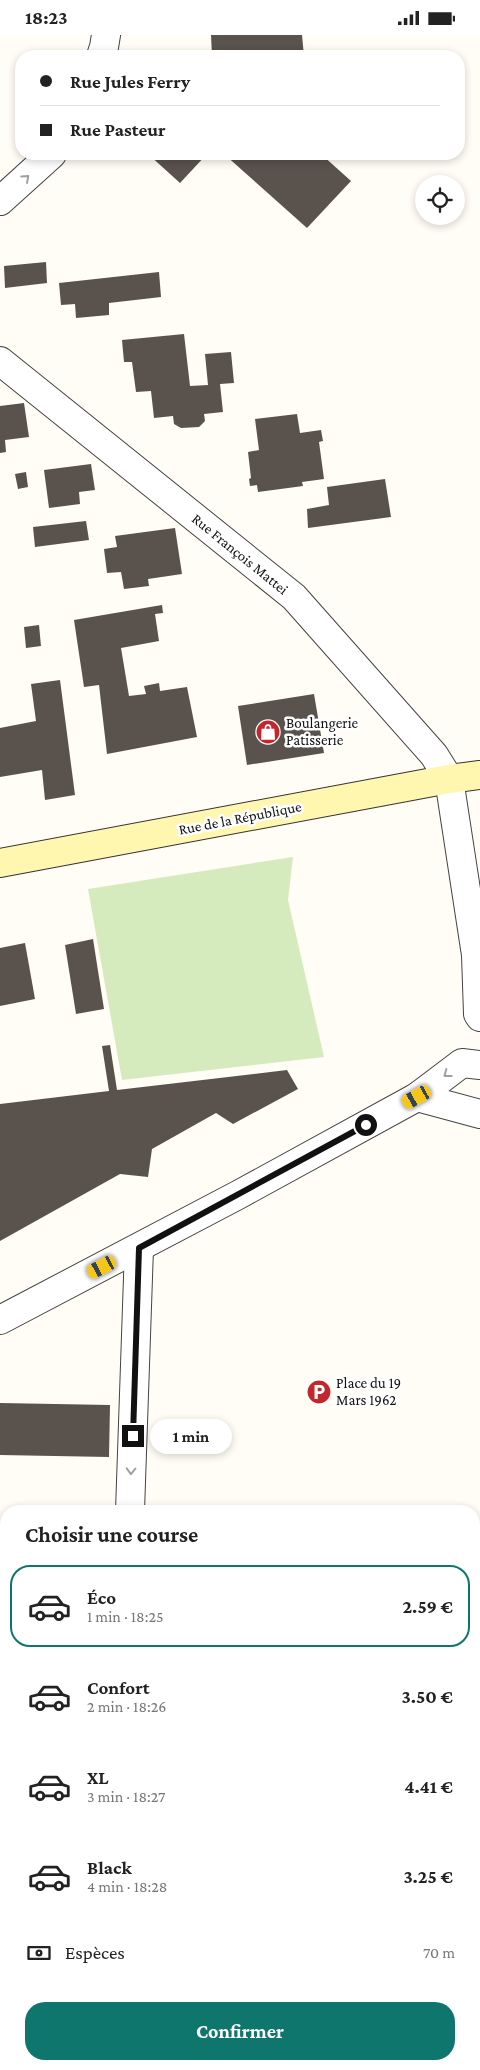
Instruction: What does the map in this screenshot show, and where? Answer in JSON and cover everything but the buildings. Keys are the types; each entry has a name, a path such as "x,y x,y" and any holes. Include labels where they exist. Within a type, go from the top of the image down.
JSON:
{"main road":[{"name":"Rue de la République","path":"0,863 449,779 480,775"}],"street":[{"path":"103,50 106,35"},
{"path":"0,201 45,160"},
{"name":"Rue François Mattei","path":"0,361 294,597 434,755 449,779"},
{"path":"449,779 478,957 478,1014 480,1017"},
{"path":"0,1320 139,1248 417,1097 462,1063 480,1065"},
{"path":"417,1097 480,1114"},
{"path":"130,1505 139,1248"}],"green space":[{"path":"293,857 288,900 324,1057 122,1080 88,889"}],"place":[{"name":"Boulangerie Patisserie","path":"268,732"},
{"name":"Place du 19 Mars 1962","path":"319,1392"}],"route":[{"path":"133,1436 139,1248 366,1125"}]}
